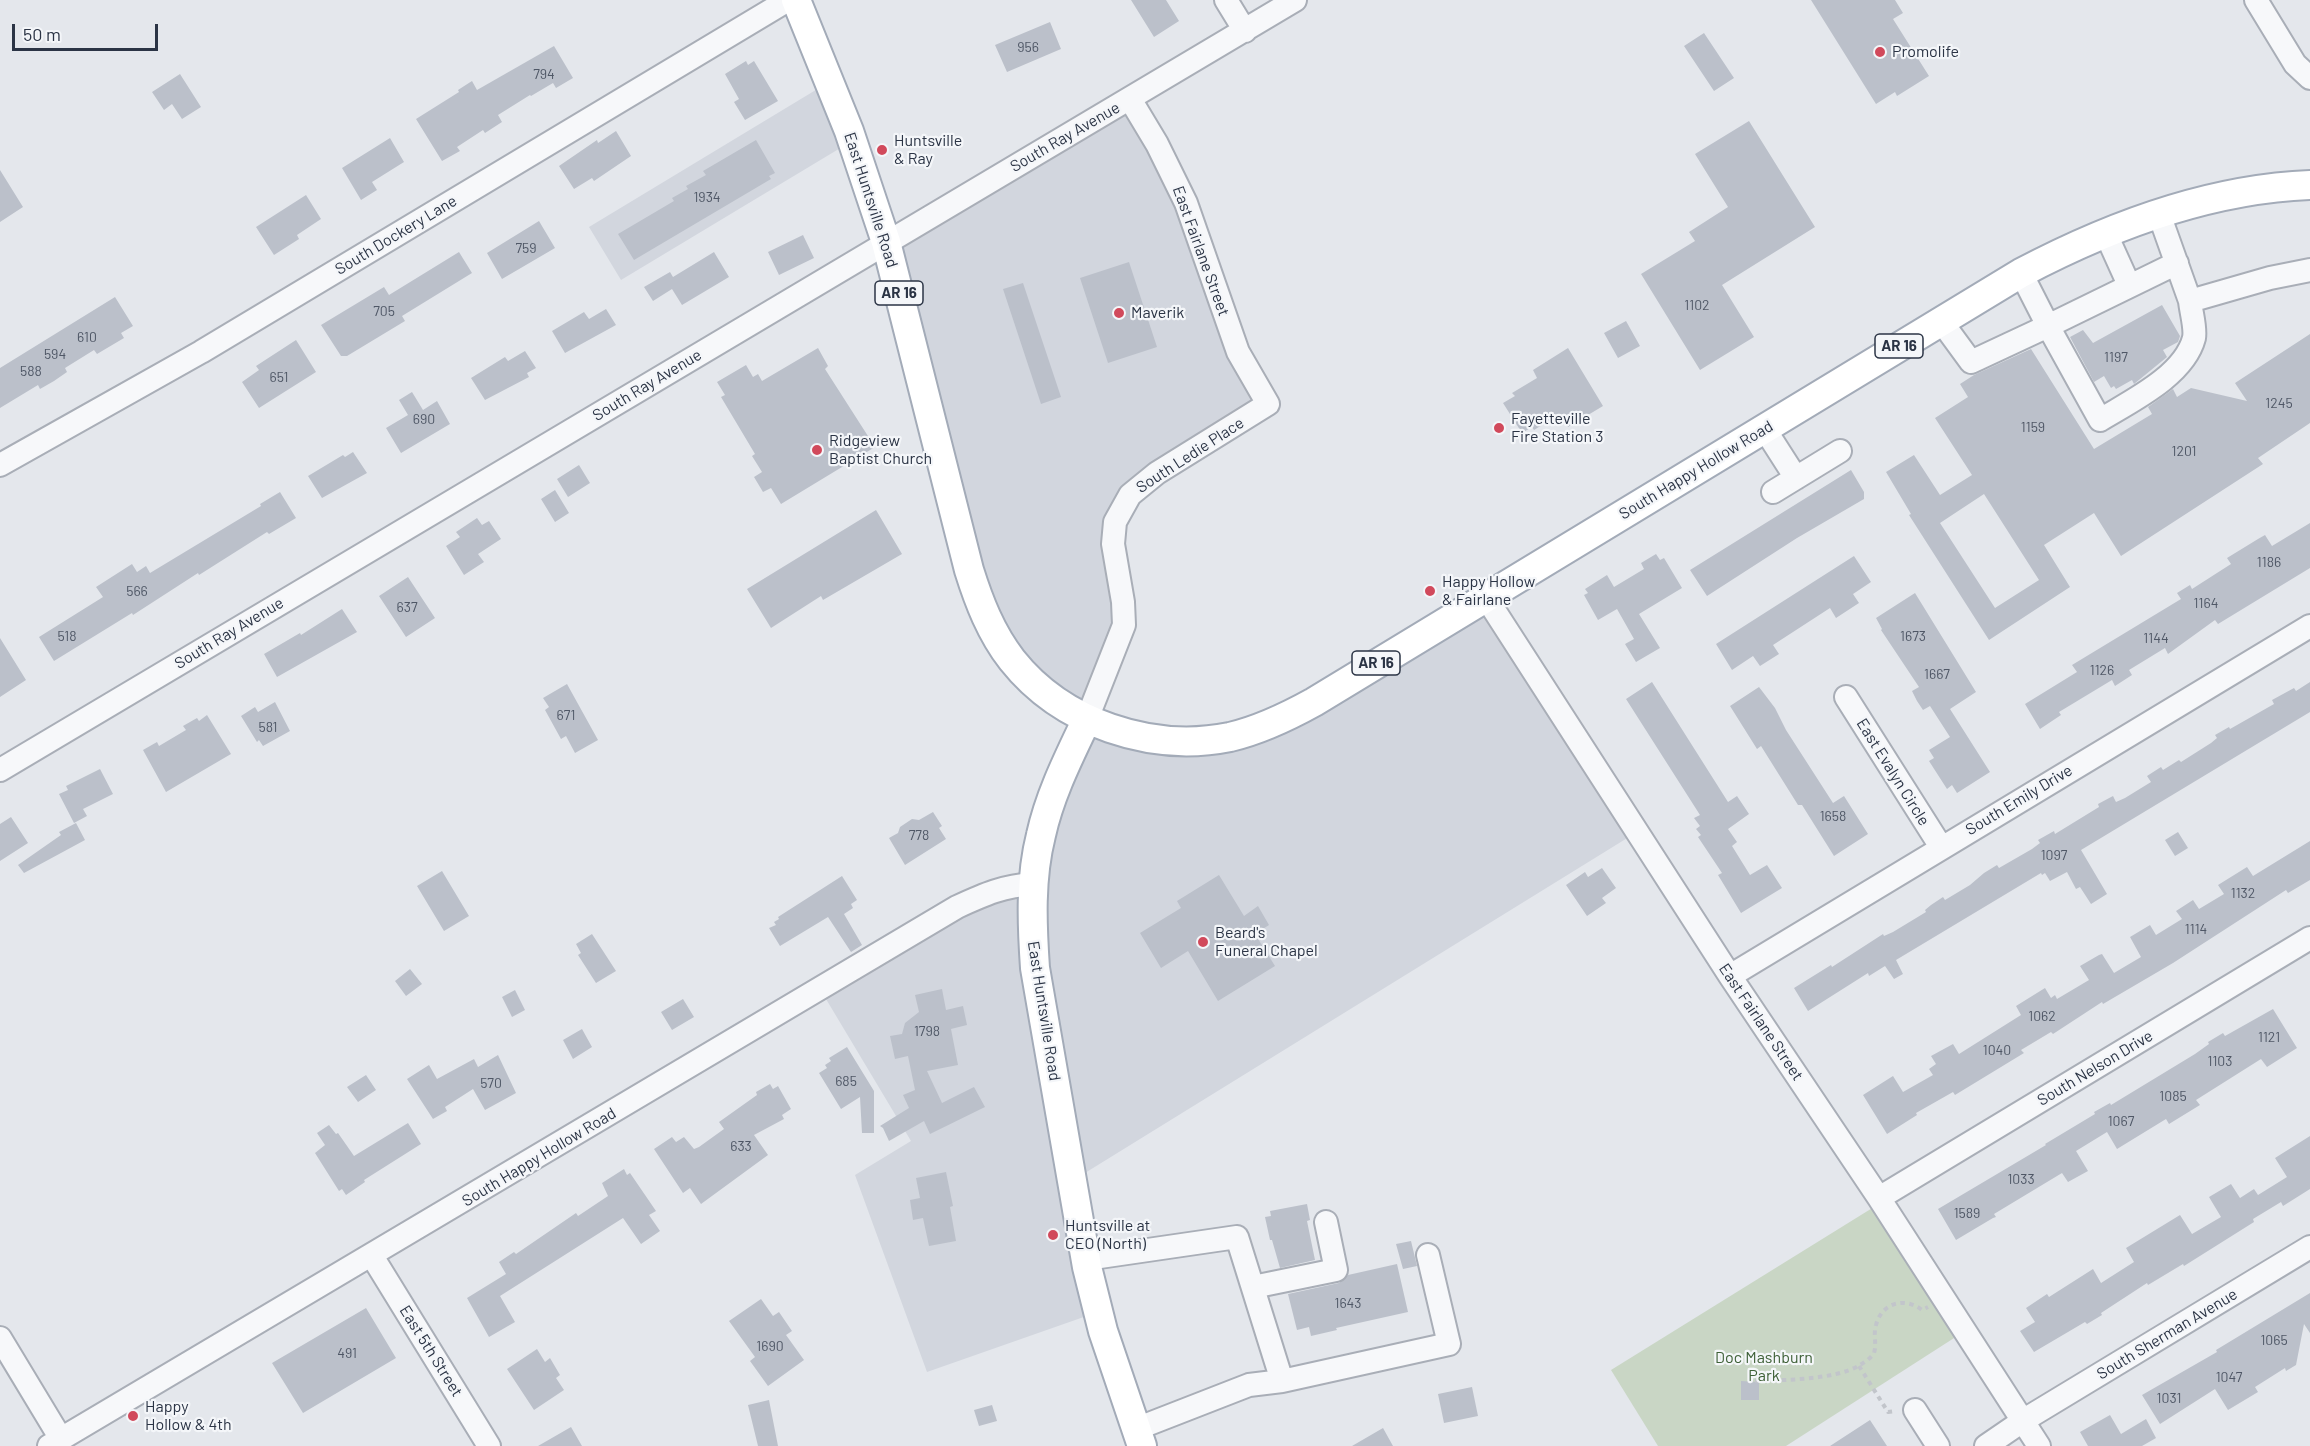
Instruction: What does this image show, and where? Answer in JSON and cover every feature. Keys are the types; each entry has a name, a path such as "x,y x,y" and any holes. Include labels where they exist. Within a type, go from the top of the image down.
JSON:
{"main road":[{"name":"East Huntsville Road","path":"796,0 849,131 886,242 969,570 987,620 1012,660 1042,690 1087,719 1057,784 1040,836 1031,922 1035,968 1086,1259 1103,1331 1139,1438"},
{"name":"South Happy Hollow Road","path":"1087,719 1124,733 1157,741 1193,742 1230,737 1275,723 1314,702 1485,596 2021,273 2076,244 2159,214 2242,193 2310,185"}],"street":[{"name":"South Dockery Lane","path":"0,465 201,352 788,0"},
{"path":"1226,0 1245,31"},
{"name":"South Ray Avenue","path":"0,770 1295,0"},
{"path":"2256,0 2295,64 2305,76 2310,78"},
{"name":"East Fairlane Street","path":"1130,99 1177,183 1194,223 1238,352 1268,404"},
{"path":"2021,273 2100,420 2172,373 2194,337 2190,301 2159,214"},
{"path":"2105,232 2129,285"},
{"path":"1941,321 1971,362 2178,263"},
{"path":"2190,301 2270,278 2310,270"},
{"name":"South Ledie Place","path":"1087,719 1124,625 1123,602 1113,544 1115,522 1130,495 1157,473 1268,404"},
{"path":"1764,428 1796,478"},
{"path":"1773,492 1840,451"},
{"name":"East Fairlane Street","path":"1485,596 1730,976 1879,1198 2039,1446"},
{"name":"South Emily Drive","path":"1730,976 2310,626"},
{"name":"East Evalyn Circle","path":"1846,697 1941,847"},
{"name":"South Happy Hollow Road","path":"55,1442 957,907 988,892 1009,886 1034,884"},
{"name":"South Nelson Drive","path":"1879,1198 2310,938"},
{"path":"1253,1287 1336,1270 1326,1222"},
{"path":"1086,1259 1237,1237 1282,1381"},
{"name":"South Sherman Avenue","path":"1986,1446 2024,1420 2310,1247"},
{"path":"1139,1438 1249,1385 1282,1381 1449,1344 1428,1255"},
{"name":"East 5th Street","path":"372,1256 489,1446"},
{"path":"0,1338 55,1442"},
{"path":"1915,1410 1938,1446"}],"path":[{"path":"1755,1381 1792,1380 1845,1372 1859,1366 1872,1356 1876,1345 1876,1325 1884,1309 1899,1302 1907,1302 1923,1310 1943,1296"},
{"path":"1859,1366 1888,1412 1915,1410"}],"shaded area":[{"path":"829,82 852,141 621,280 589,227"},
{"path":"1130,99 1268,404 1157,473 1115,522 1123,602 1087,719 987,620 886,242"},
{"path":"1485,596 1637,832 1072,1181 1098,1312 927,1372 855,1175 911,1141 820,989 957,907 1034,884 1087,719 1230,737"}],"green space":[{"name":"Doc Mashburn Park","path":"1882,1202 1965,1331 1786,1446 1658,1446 1611,1370"}],"building":[{"path":"1131,0 1166,0 1179,21 1154,37"},
{"name":"Promolife","path":"1811,0 1895,0 1903,13 1893,19 1929,76 1897,96 1895,92 1876,104"},
{"path":"1050,22 1061,49 1007,72 995,45"},
{"path":"1704,33 1734,78 1714,91 1684,46"},
{"path":"554,46 573,78 556,88 553,83 498,115 502,122 485,133 483,130 457,147 460,151 442,161 416,119 459,92 458,90 472,81 477,90"},
{"path":"746,61 748,65 754,61 778,101 745,120 734,102 739,99 725,74"},
{"path":"180,74 201,107 182,119 172,104 164,110 152,92"},
{"path":"1749,121 1815,227 1722,285 1754,337 1700,370 1641,274 1695,241 1689,232 1728,207 1695,154"},
{"path":"616,131 631,156 594,181 592,178 574,189 559,166 597,140 598,143"},
{"path":"390,138 404,162 372,182 377,190 361,200 342,168"},
{"path":"756,140 775,173 769,176 771,179 634,260 618,234 674,201 672,198 688,189 686,186 706,175 703,171"},
{"path":"0,170 23,207 0,222"},
{"path":"306,195 321,219 297,235 299,239 274,255 256,227"},
{"path":"539,221 555,248 502,279 487,253"},
{"path":"803,235 814,258 779,275 768,252"},
{"path":"459,252 472,273 402,316 405,321 347,356 341,356 321,325 384,287 389,295"},
{"path":"714,252 729,277 682,305 672,289 653,301 644,287 670,272 673,277"},
{"name":"Maverik","path":"1129,262 1157,347 1108,363 1080,278"},
{"path":"1023,283 1061,397 1041,404 1003,289"},
{"path":"115,297 133,326 121,333 124,338 97,354 94,350 65,368 67,372 54,381 40,389 38,385 0,408 0,368"},
{"path":"2162,305 2180,336 2178,342 2163,350 2167,357 2134,384 2132,380 2116,389 2114,386 2111,388 2104,376 2094,382 2070,337 2083,330 2093,343"},
{"path":"606,309 616,325 565,353 552,331 584,312 589,319"},
{"path":"1626,321 1640,346 1618,358 1604,333"},
{"path":"2310,334 2310,423 2258,458 2263,464 2121,556 2094,513 2044,545 2070,587 1989,640 1909,515 1911,514 1886,472 1914,455 1940,495 1972,475 1935,418 1968,397 1960,384 1974,375 2031,349 2094,449 2152,414 2148,407 2173,389 2177,397 2191,388 2247,401 2235,383","holes":["1984,494 2039,580 1995,608 1940,523"]},
{"path":"296,340 316,372 259,408 242,382 259,370 256,366"},
{"path":"818,348 828,366 825,369 875,447 781,504 771,488 763,492 754,477 762,472 752,456 755,454 721,397 725,395 717,382 746,365 753,377 758,374 762,381"},
{"path":"1568,348 1603,406 1568,427 1560,414 1534,430 1532,427 1522,433 1503,403 1515,396 1512,393 1537,378 1533,370"},
{"path":"525,351 536,368 527,373 529,377 485,400 471,378 505,357 508,361"},
{"path":"412,392 423,410 437,401 450,424 401,453 386,428 408,415 399,400"},
{"path":"353,452 367,473 322,498 308,476 343,455 345,457"},
{"path":"579,465 590,483 568,497 557,479"},
{"path":"1851,470 1864,492 1864,499 1797,538 1707,596 1690,570"},
{"path":"555,490 569,513 555,522 541,499"},
{"path":"280,492 296,518 269,534 267,532 54,661 39,637 103,597 96,587 132,564 137,572 146,566 150,573 261,506 260,504"},
{"path":"876,510 902,554 823,600 821,596 771,628 747,589"},
{"path":"477,518 482,525 489,521 501,539 478,554 484,562 464,575 446,546 460,537 456,532"},
{"path":"2310,523 2310,568 2218,624 2215,620 2168,654 2165,648 2129,670 2132,675 2115,686 2112,680 2059,712 2061,715 2040,729 2025,704 2077,672 2072,665 2181,599 2177,593 2190,585 2192,589 2231,564 2227,558 2258,539 2265,535 2272,546"},
{"path":"1656,554 1660,560 1664,558 1682,588 1639,614 1660,648 1636,662 1625,644 1634,639 1617,609 1598,620 1584,595 1588,593 1585,589 1607,575 1614,587 1644,569 1641,563"},
{"path":"1854,556 1871,582 1853,594 1859,603 1836,618 1830,608 1773,645 1779,654 1760,666 1753,656 1732,670 1716,644"},
{"path":"408,577 435,618 406,637 379,596"},
{"path":"1915,593 1976,692 1950,709 1990,772 1957,793 1952,785 1947,789 1929,761 1934,758 1929,750 1950,737 1930,706 1923,710 1917,701 1912,691 1919,687 1881,630 1876,618"},
{"path":"342,609 357,632 277,677 264,654 300,633 301,635"},
{"path":"0,638 26,680 0,697"},
{"path":"1652,682 1728,802 1737,796 1749,814 1728,829 1737,842 1732,846 1750,875 1767,865 1782,888 1741,913 1718,875 1722,873 1698,837 1701,835 1696,829 1700,826 1694,818 1700,815 1626,699"},
{"path":"2310,682 2310,712 2081,850 2107,894 2091,904 2080,887 2076,889 2067,872 2050,881 2045,873 2042,875 2041,873 1896,960 1903,974 1894,979 1885,966 1869,976 1868,973 1808,1011 1794,988 1883,934 1884,936 1893,932 1926,912 1925,910 1943,897 1945,900 1997,865 1999,868 2032,849 2040,843 2038,840 2054,831 2055,834 2099,807 2098,804 2113,796 2116,802 2125,798 2151,782 2147,776 2161,767 2163,770 2179,760 2181,762 2211,743 2217,738 2215,735 2274,704 2272,700 2294,688 2296,691"},
{"path":"567,684 598,740 575,753 566,736 561,739 545,710 549,707 543,698"},
{"path":"1759,687 1775,708 1786,730 1833,803 1844,796 1868,834 1834,856 1802,805 1798,805 1761,746 1757,749 1730,706"},
{"path":"275,702 290,731 263,746 259,740 257,742 241,716 255,707 258,712"},
{"path":"207,715 231,754 166,792 143,750 157,742 159,746 186,730 183,726 197,718 199,721"},
{"path":"100,769 113,794 83,809 87,816 74,823 59,794 68,790 66,786"},
{"path":"933,812 942,826 939,828 946,839 905,865 889,838 898,833 900,827 912,819 919,820"},
{"path":"11,817 28,843 0,861 0,824"},
{"path":"76,823 85,840 24,873 18,865 61,835 59,832"},
{"path":"2178,832 2188,848 2175,856 2165,840"},
{"path":"2310,841 2310,880 2288,893 2286,890 2173,963 2103,1004 2102,1002 2053,1034 2051,1032 2021,1050 2024,1053 1955,1095 1953,1092 1916,1113 1917,1115 1887,1134 1863,1095 1893,1076 1903,1092 1933,1075 1929,1069 1936,1064 1931,1056 1953,1044 1959,1054 2021,1015 2016,1006 2045,988 2051,998 2055,995 2057,999 2089,980 2080,966 2099,955 2102,954 2114,973 2141,957 2130,937 2150,925 2156,935 2182,919 2176,911 2193,900 2199,909 2224,894 2218,885 2247,867 2253,876"},
{"path":"1602,868 1616,888 1602,898 1606,903 1587,916 1566,885 1585,872 1588,877"},
{"path":"442,871 469,916 444,931 417,886"},
{"name":"Beard's Funeral Chapel","path":"1219,875 1244,916 1258,906 1269,925 1255,934 1275,966 1218,1001 1188,951 1161,968 1140,933 1181,908 1177,901"},
{"path":"842,876 857,900 851,904 853,908 844,914 862,945 851,952 828,917 780,946 769,928 776,925 774,922 779,919 778,917"},
{"path":"592,934 616,971 596,983 578,955 581,953 576,944"},
{"path":"410,969 422,984 406,996 395,981"},
{"path":"942,989 946,1010 963,1006 967,1025 951,1029 958,1065 927,1071 942,1103 974,1087 985,1107 930,1134 924,1121 889,1141 880,1126 909,1108 903,1095 915,1090 908,1056 895,1059 890,1036 902,1034 905,1023 919,1012 915,995"},
{"path":"515,990 525,1010 512,1017 502,997"},
{"path":"683,999 694,1017 672,1030 661,1012"},
{"path":"2273,1009 2297,1048 2267,1067 2261,1059 2196,1100 2200,1105 2169,1124 2166,1119 2117,1149 2107,1132 2076,1151 2088,1171 2068,1182 2062,1173 1994,1214 1996,1217 1956,1240 1938,1209 2046,1145 2095,1114 2094,1112 2110,1103 2111,1105 2195,1054 2209,1044 2208,1042 2223,1033 2225,1036"},
{"path":"582,1029 592,1047 573,1059 563,1040"},
{"path":"847,1047 874,1091 874,1133 862,1133 860,1097 841,1109 819,1073 827,1068 825,1065 831,1061 829,1058"},
{"path":"498,1055 516,1093 485,1110 473,1089 445,1107 447,1111 433,1119 407,1079 429,1065 437,1079 474,1059 478,1067"},
{"path":"366,1075 376,1090 358,1102 347,1087"},
{"path":"770,1084 773,1089 778,1086 791,1109 782,1115 784,1119 754,1135 768,1155 701,1204 690,1188 683,1193 654,1149 672,1137 676,1142 684,1137 694,1149 699,1147 724,1129 719,1122 757,1095 756,1092"},
{"path":"408,1123 421,1144 364,1180 365,1182 346,1195 342,1189 339,1191 315,1153 325,1145 317,1133 329,1125 336,1134 338,1133 354,1156"},
{"path":"2310,1136 2310,1189 2283,1206 2281,1202 2253,1219 2254,1222 2184,1266 2183,1264 2148,1285 2147,1283 2101,1313 2102,1315 2087,1324 2085,1322 2034,1352 2020,1331 2035,1322 2026,1308 2047,1294 2049,1297 2093,1269 2101,1283 2134,1262 2126,1248 2180,1215 2192,1234 2221,1217 2209,1197 2231,1184 2240,1198 2254,1189 2258,1195 2287,1177 2275,1158"},
{"path":"624,1169 627,1175 630,1173 656,1211 649,1215 660,1231 641,1244 623,1218 500,1296 515,1322 489,1337 467,1298 506,1274 499,1262 514,1252 516,1254 576,1213 578,1216 608,1196 602,1183"},
{"path":"946,1172 953,1206 950,1207 956,1241 929,1246 923,1218 913,1220 910,1200 920,1198 916,1178"},
{"path":"1307,1204 1310,1220 1307,1221 1315,1260 1280,1268 1265,1217 1271,1216 1270,1211"},
{"path":"1411,1241 1417,1266 1403,1269 1396,1244"},
{"path":"1397,1264 1408,1312 1311,1336 1309,1327 1297,1330 1288,1294 1339,1283 1348,1275"},
{"path":"2310,1293 2310,1333 2304,1324 2296,1365 2286,1371 2285,1368 2255,1387 2258,1392 2228,1410 2215,1389 2160,1424 2142,1395 2217,1352 2216,1350"},
{"path":"761,1299 773,1316 779,1312 792,1331 786,1335 804,1360 768,1386 750,1361 755,1357 729,1321"},
{"path":"366,1308 396,1358 303,1413 272,1363"},
{"path":"537,1349 545,1362 550,1358 560,1375 556,1378 564,1390 534,1410 507,1369"},
{"path":"1741,1381 1759,1382 1759,1400 1741,1400"},
{"path":"1472,1387 1478,1416 1444,1423 1438,1394"},
{"path":"769,1400 778,1446 758,1446 748,1405"},
{"path":"992,1405 997,1421 979,1426 974,1410"},
{"path":"2110,1415 2121,1434 2146,1419 2156,1438 2142,1446 2088,1446 2080,1432"},
{"path":"1870,1420 1887,1446 1830,1446"},
{"path":"571,1427 582,1446 538,1446"},
{"path":"1383,1428 1393,1446 1352,1446"}],"place":[{"name":"Promolife","path":"1880,52"},
{"name":"Huntsville & Ray","path":"882,150"},
{"name":"Maverik","path":"1119,313"},
{"name":"Fayetteville Fire Station 3","path":"1499,428"},
{"name":"Ridgeview Baptist Church","path":"817,450"},
{"name":"Happy Hollow & Fairlane","path":"1430,591"},
{"name":"Beard's Funeral Chapel","path":"1203,942"},
{"name":"Huntsville at CEO (North)","path":"1053,1235"},
{"name":"Happy Hollow & 4th","path":"133,1416"}]}
